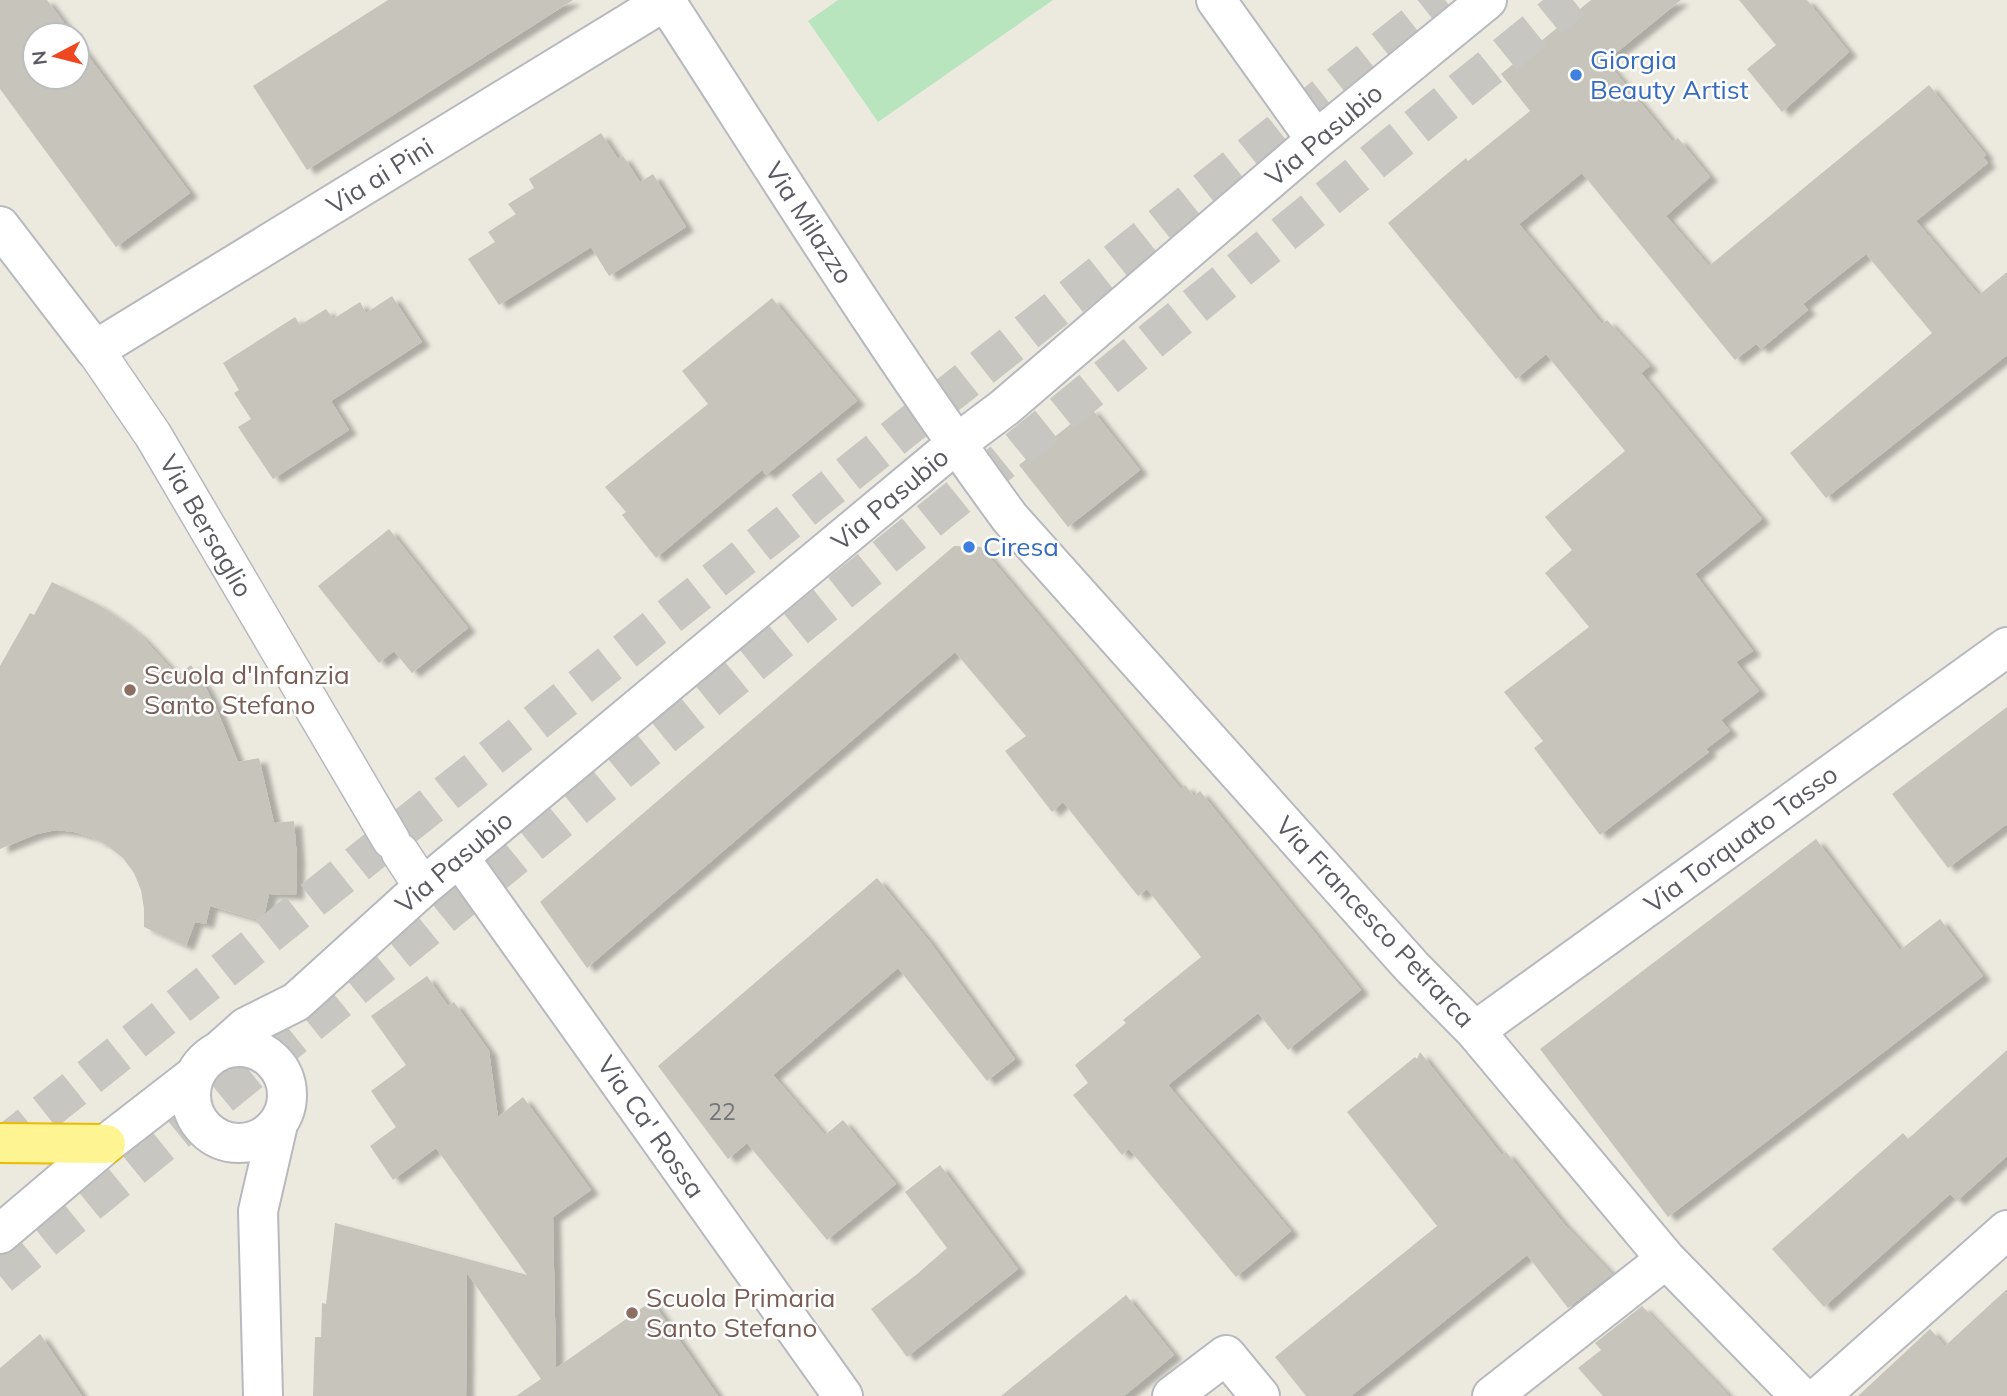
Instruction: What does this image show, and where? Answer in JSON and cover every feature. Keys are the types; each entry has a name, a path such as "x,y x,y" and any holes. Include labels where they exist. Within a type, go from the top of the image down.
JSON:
{"highway":[{"path":"0,1143 106,1144"}],"street":[{"name":"Via ai Pini","path":"95,350 665,0"},
{"name":"Via Milazzo","path":"665,0 956,444"},
{"path":"1216,0 1316,141"},
{"name":"Via Pasubio","path":"0,1234 207,1063 246,1027 296,1002 423,887 956,444 1004,408 1316,141 1486,0"},
{"name":"Via Bersaglio","path":"0,226 95,350 153,435 396,846 423,887"},
{"name":"Via Francesco Petrarca","path":"956,444 1010,518 1412,967 1475,1031 1666,1259 1800,1396"},
{"name":"Via Torquato Tasso","path":"1475,1031 2007,648"},
{"name":"Via Ca' Rossa","path":"459,858 843,1396"},
{"path":"278,1066 296,1002"},
{"path":"258,1211 211,1131 191,1106 191,1090 207,1063 234,1047 251,1048 266,1055 278,1066 285,1080 287,1095 258,1211 263,1396"},
{"path":"139,1119 211,1131 239,1144 253,1142 278,1124"},
{"path":"1820,1396 2007,1230"},
{"path":"1492,1396 1666,1259"},
{"path":"1172,1396 1226,1355 1260,1396"}],"green space":[{"path":"838,0 1053,0 878,122 808,21"}],"building":[{"path":"0,0 47,0 63,21 21,21 21,91 91,91 91,60 190,193 116,247 0,89"},
{"path":"388,0 573,0 307,170 253,86"},
{"path":"1591,0 1681,0 1606,61 1673,142 1678,138 1710,177 1666,216 1709,266 1929,85 1986,155 1983,157 1988,163 1916,221 1979,295 2007,272 2007,355 1826,498 1790,453 1932,333 1866,254 1803,304 1808,310 1761,349 1756,344 1735,360 1582,173 1519,224 1602,324 1607,320 1650,366 1641,373 1762,519 1695,574 1753,651 1736,662 1759,691 1721,720 1730,731 1706,749 1709,752 1600,835 1534,748 1543,741 1504,692 1589,627 1545,573 1572,550 1545,517 1625,451 1546,354 1516,379 1388,223 1466,158 1468,161 1530,111 1501,74"},
{"path":"1739,0 1807,0 1849,52 1782,112 1747,69 1776,45"},
{"path":"601,133 618,159 623,156 640,182 653,174 686,227 609,276 591,247 499,305 468,259 495,242 488,232 516,214 508,204 534,188 529,179"},
{"path":"392,296 422,342 331,401 349,430 273,479 238,427 251,419 234,393 239,390 223,363 295,317 300,325 326,309 333,319 360,302 366,313"},
{"path":"772,298 857,401 766,475 762,470 656,558 622,515 626,512 605,487 708,404 682,371"},
{"path":"1091,408 1140,470 1068,527 1019,465"},
{"path":"389,529 468,628 412,673 394,651 379,663 318,586"},
{"path":"954,546 981,547 1181,789 1185,785 1194,796 1200,791 1361,990 1288,1050 1258,1013 1168,1085 1291,1231 1236,1277 1129,1149 1122,1155 1073,1095 1088,1083 1075,1065 1126,1023 1123,1020 1201,957 1147,889 1138,896 1063,802 1052,812 1005,751 1026,736 955,652 587,968 540,902"},
{"path":"52,582 99,605 121,620 141,636 177,675 191,665 218,712 238,762 259,758 274,823 294,821 297,858 296,895 269,894 263,921 210,906 206,924 195,922 186,946 144,927 141,890 134,873 123,858 92,837 56,830 37,834 0,849 0,666 30,613 34,615"},
{"path":"2007,707 2007,824 1948,868 1892,794"},
{"path":"1816,839 1900,950 1940,919 1983,976 1668,1217 1540,1049"},
{"path":"877,878 930,942 1015,1059 987,1081 898,968 773,1075 825,1135 843,1120 896,1184 827,1240 747,1143 728,1159 658,1066"},
{"path":"427,976 448,1006 454,1002 489,1051 498,1117 523,1097 591,1190 553,1217 556,1368 652,1301 718,1396 516,1396 541,1379 467,1273 466,1396 313,1396 315,1337 321,1337 322,1303 326,1304 335,1223 527,1275 436,1148 393,1180 370,1146 396,1127 371,1091 406,1065 371,1016"},
{"path":"2007,1050 2007,1156 1957,1201 1950,1194 1824,1307 1772,1249 1903,1133 1908,1139"},
{"path":"1420,1052 1502,1155 1506,1152 1564,1224 1612,1274 1568,1308 1527,1255 1351,1396 1306,1396 1275,1357 1437,1226 1347,1112 1415,1057 1417,1059"},
{"path":"940,1165 1018,1269 907,1357 871,1309 947,1248 905,1192"},
{"path":"2007,1289 2007,1396 1858,1396 1930,1329 1945,1346"},
{"path":"1126,1295 1174,1355 1124,1396 1001,1396"},
{"path":"1642,1306 1729,1396 1603,1396 1578,1368 1601,1350 1595,1343"},
{"path":"40,1334 82,1396 0,1396 0,1368"}],"tunnel":[{"path":"0,1148 1445,0"},
{"path":"0,1276 1573,0"}],"place":[{"name":"Giorgia Beauty Artist","path":"1576,75"},
{"name":"Ciresa","path":"969,547"},
{"name":"Scuola d'Infanzia Santo Stefano","path":"130,690"},
{"name":"Scuola Primaria Santo Stefano","path":"632,1313"}]}
